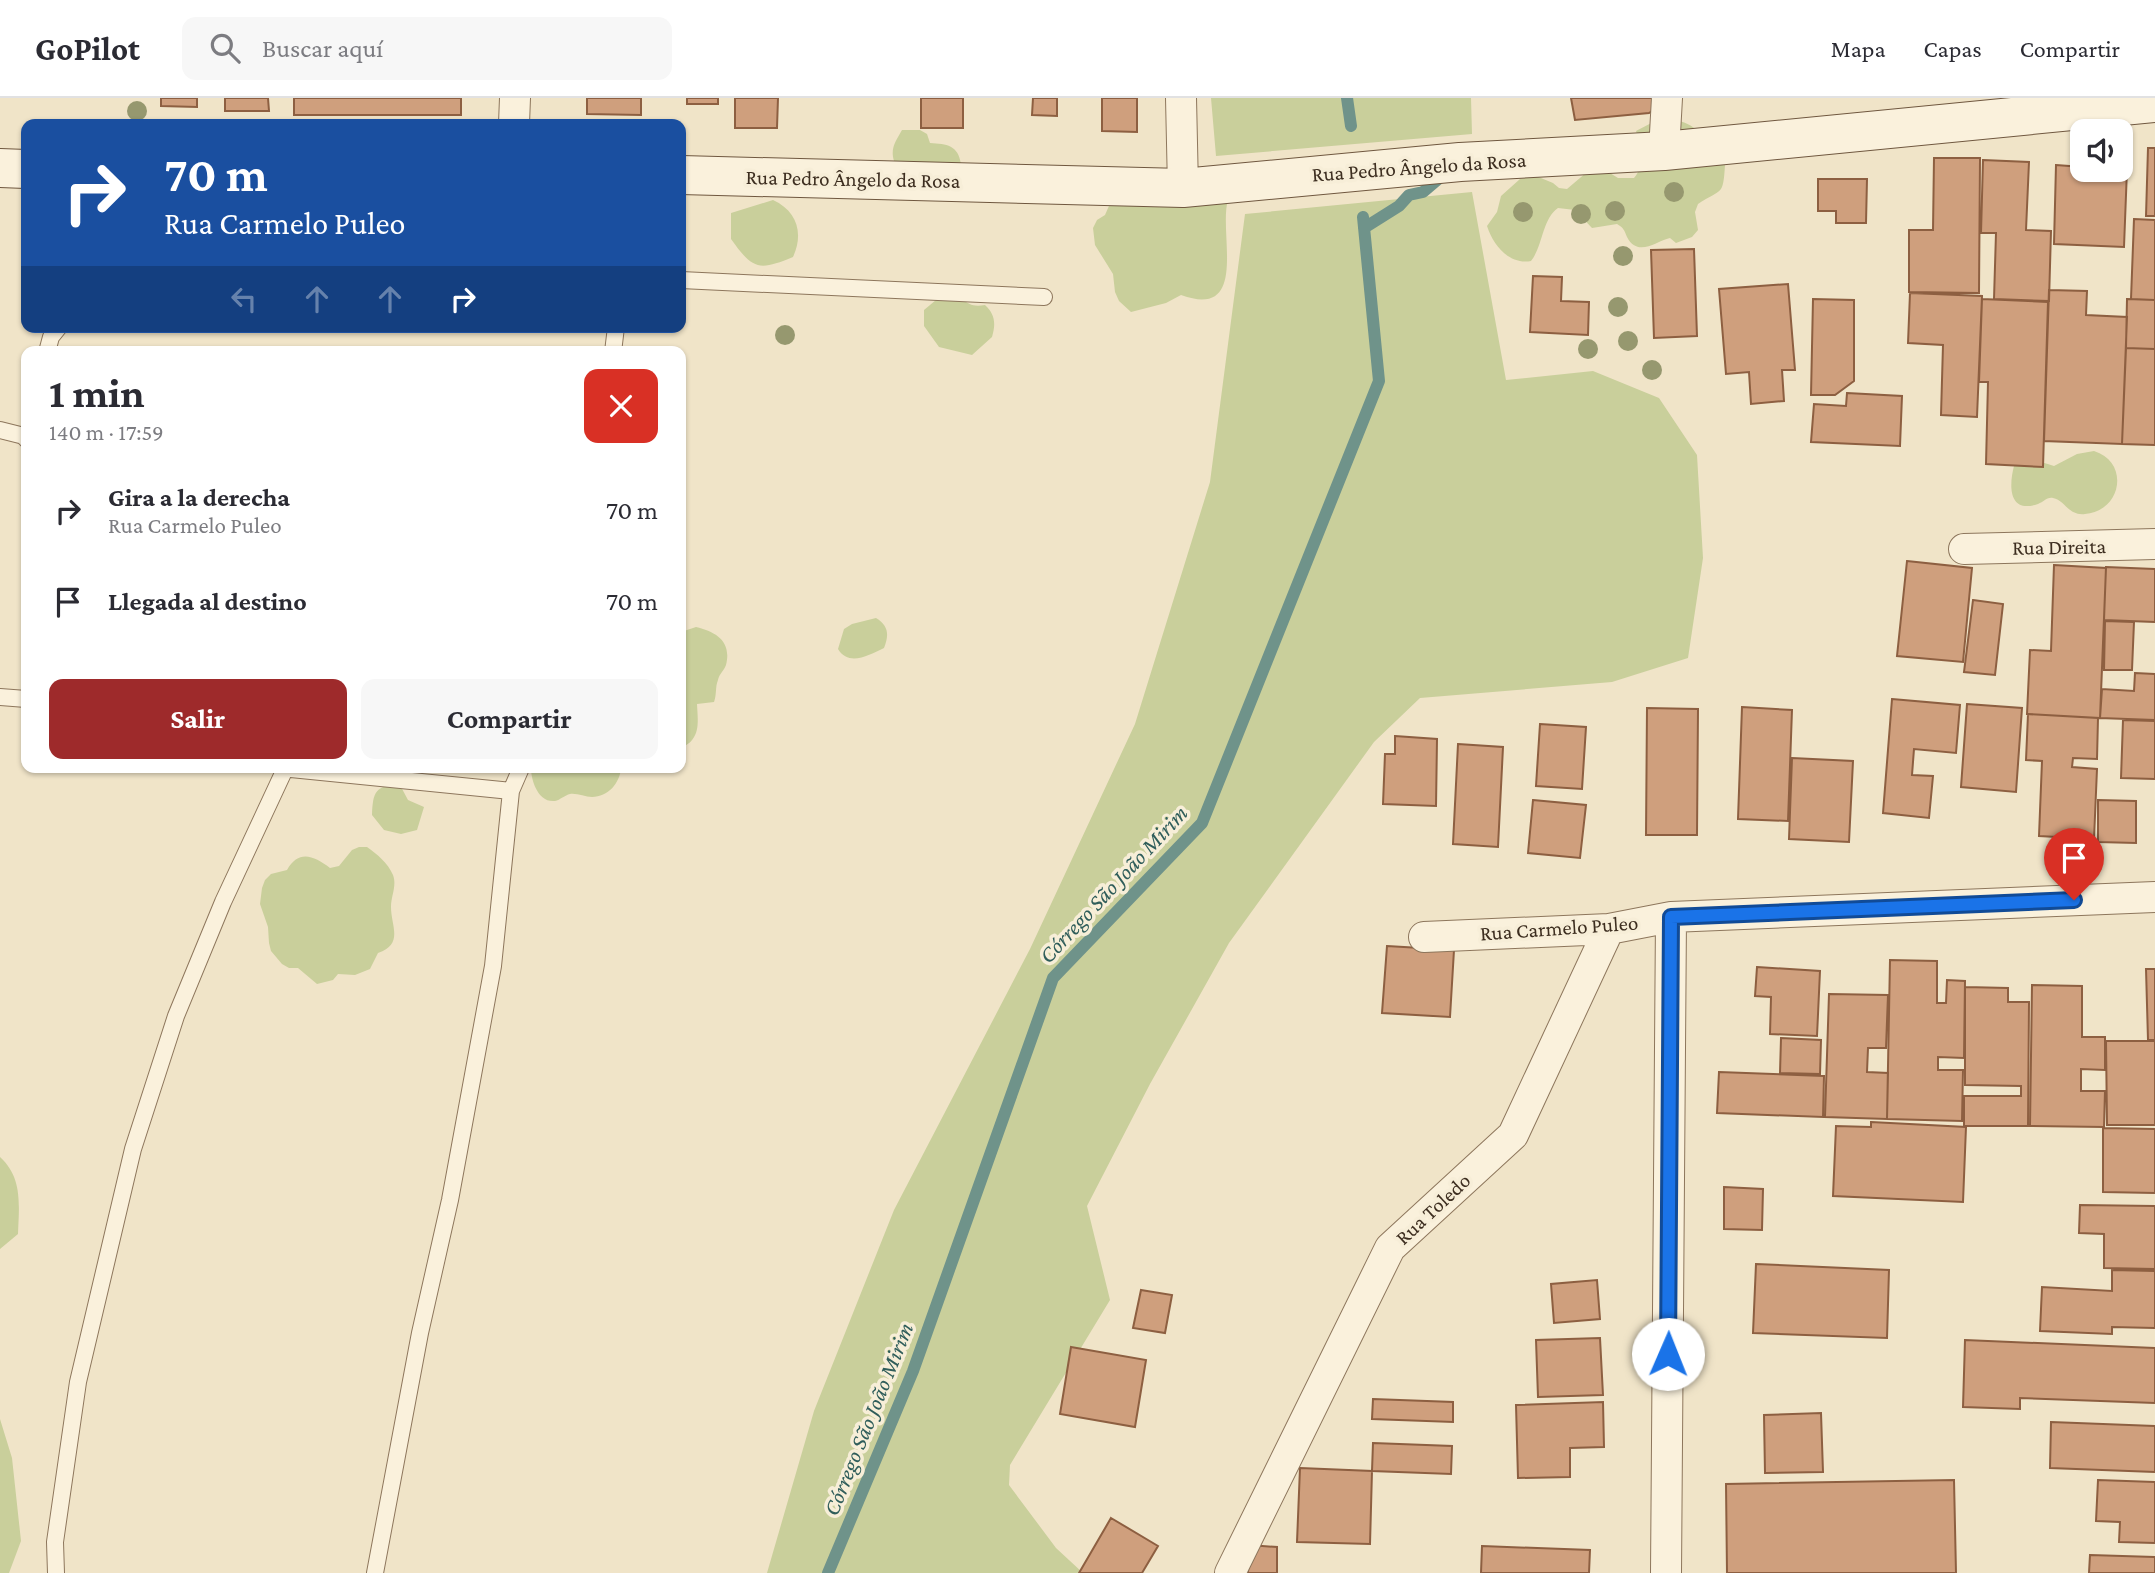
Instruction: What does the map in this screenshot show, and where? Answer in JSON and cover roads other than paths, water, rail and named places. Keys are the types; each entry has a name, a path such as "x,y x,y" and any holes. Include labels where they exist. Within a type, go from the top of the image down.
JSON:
{"main road":[{"name":"Rua Pedro Ângelo da Rosa","path":"686,175 1183,188 1460,162 1664,151 2155,103"},
{"path":"0,168 21,169"}],"street":[{"path":"514,98 514,119"},
{"path":"1181,98 1183,188"},
{"path":"1664,151 1667,98"},
{"name":"Rua Direita","path":"1964,549 2155,544"},
{"name":"Rua Carmelo Puleo","path":"1424,937 1609,929 1671,917 2155,897"},
{"path":"1666,1573 1671,917"},
{"name":"Rua Toledo","path":"1230,1573 1390,1248 1513,1135 1609,929"}],"lane":[{"path":"686,279 1044,297"},
{"path":"0,430 21,433"},
{"path":"0,697 21,699"},
{"path":"56,1573 55,1542 78,1382 133,1149 176,1016 223,902 281,773"},
{"path":"328,773 512,791"},
{"path":"376,1573 420,1333 450,1200 493,967 512,791 519,773"}],"waterway":[{"path":"1347,98 1351,126"},
{"path":"1364,228 1399,206 1409,195 1423,192 1443,175"},
{"name":"Córrego São João Mirim","path":"828,1573 913,1371 1053,978 1202,823 1379,381 1363,217"}]}
